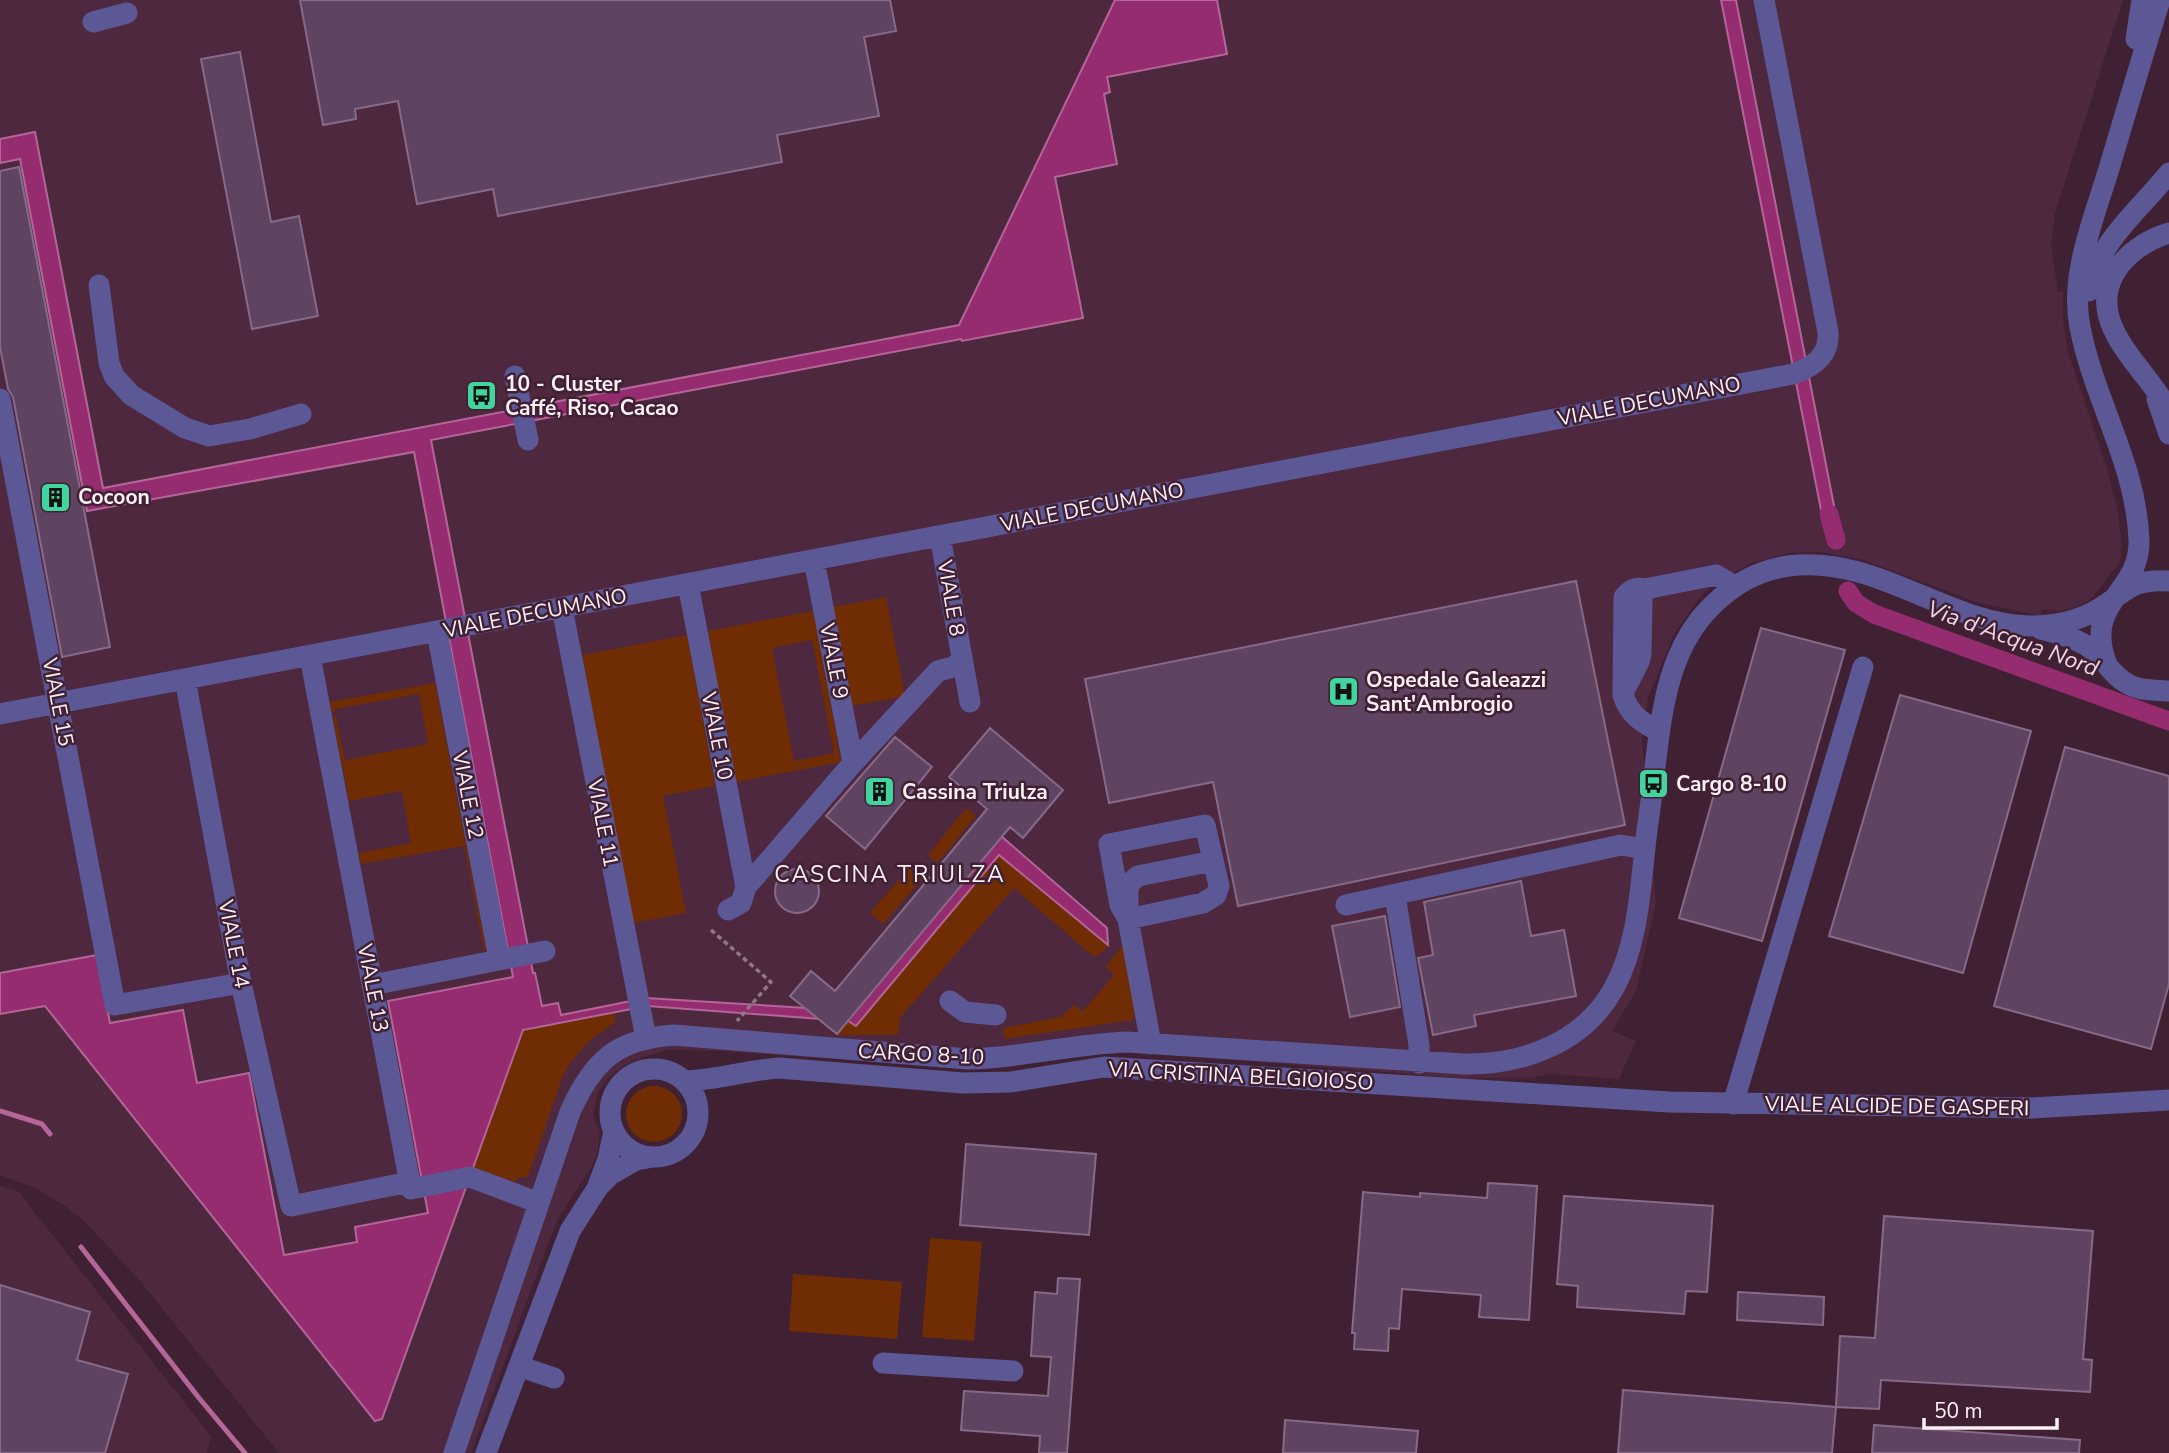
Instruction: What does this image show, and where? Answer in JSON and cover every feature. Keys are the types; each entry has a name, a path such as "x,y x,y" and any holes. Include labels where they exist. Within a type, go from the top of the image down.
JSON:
{"street":[{"name":"VIALE DECUMANO","path":"0,715 1800,371 1823,356 1828,332 1765,0"},
{"path":"2129,103 2127,74 2138,31 2142,0"},
{"path":"2106,662 2100,645 2100,628 2105,610 2129,577 2135,562 2139,546 2138,522 2126,463 2089,363 2080,326 2080,270 2160,0"},
{"path":"93,22 127,13"},
{"path":"2089,363 2087,303 2101,254 2108,242 2169,173"},
{"path":"2169,233 2138,247 2127,257 2111,282 2108,298 2109,319 2117,339 2150,381 2169,411"},
{"path":"99,285 108,363 114,376 131,395 185,428 209,436 224,435 301,414"},
{"path":"515,376 528,440"},
{"path":"2150,381 2169,434"},
{"name":"VIALE 15","path":"0,399 115,1005 241,983"},
{"name":"VIALE 8","path":"940,536 970,702"},
{"name":"VIALE 9","path":"814,560 853,763"},
{"name":"CARGO 8-10","path":"454,1453 570,1112 583,1084 598,1065 615,1051 646,1038 674,1035 968,1059 999,1058 1105,1043 1245,1041 1339,1048 1419,1063 1485,1064 1542,1052 1567,1038 1590,1018 1614,988 1632,936 1642,883 1658,731 1672,671 1691,631 1707,610 1735,586 1766,571 1788,566 1834,566 1885,580 1981,617 2030,626"},
{"path":"1658,731 1634,716 1626,706 1623,695 1639,662 1642,599 1645,589 1716,575 1735,586"},
{"path":"2030,626 2076,620 2098,609 2132,585 2150,580 2169,581"},
{"name":"VIALE 10","path":"688,584 746,887"},
{"name":"VIALE 11","path":"562,608 646,1038"},
{"path":"2030,626 2074,639 2089,647 2106,662 2117,677 2132,686 2149,691 2168,690"},
{"name":"VIALE 12","path":"437,632 499,958"},
{"name":"VIALE 13","path":"310,656 410,1182"},
{"path":"728,911 741,904 746,887 853,763 938,671 953,667 962,660"},
{"path":"1733,1104 1863,667"},
{"name":"VIALE 14","path":"185,679 241,983 292,1206 410,1182"},
{"path":"1205,825 1219,889 1210,900 1128,919 1120,905 1109,844 1205,825"},
{"path":"1346,905 1621,845 1645,849"},
{"path":"1151,1044 1128,919 1130,882 1138,876 1213,861"},
{"path":"1395,895 1419,1045 1419,1063"},
{"path":"372,985 545,951"},
{"path":"950,1001 965,1013 996,1015"},
{"name":"VIA CRISTINA BELGIOIOSO","path":"684,1081 711,1080 759,1069 779,1068 963,1083 1012,1082 1104,1067 1133,1067 1625,1100"},
{"path":"598,1187 622,1167 636,1160 666,1155 678,1150 688,1141 695,1129 697,1103 692,1091 684,1081 657,1069 642,1071 629,1077 618,1088 611,1101 610,1116 614,1131 629,1150 653,1157"},
{"path":"698,1116 715,1089 733,1076"},
{"name":"VIALE ALCIDE DE GASPERI","path":"1625,1100 2032,1108 2169,1100"},
{"path":"486,1453 570,1231 598,1187 614,1131"},
{"path":"410,1182 411,1189 470,1177 539,1203"},
{"path":"883,1363 1013,1371"},
{"path":"530,1370 554,1378"}],"path":[{"path":"710,930 771,982 737,1022"}],"shaded area":[{"path":"0,0 2123,0 2055,213 2051,245 2058,292 2063,292 2063,319 2068,352 2107,469 2117,508 2121,558 2090,600 2060,611 2042,610 2041,616 1979,603 1863,560 1821,552 1788,553 1749,564 1701,596 1674,634 1648,698 1642,739 1656,903 1636,991 1612,1031 1636,1041 1619,1079 1550,1074 1530,1078 1458,1078 1124,1051 964,1068 720,1051 668,1050 650,1055 629,1063 611,1075 598,1092 593,1117 600,1131 598,1150 592,1166 559,1217 471,1453 279,1453 140,1281 85,1222 35,1188 0,1175"},
{"path":"1115,0 1217,0 1227,54 1107,77 1110,92 1104,94 1117,164 1055,177 1083,318 431,440 533,973 542,1006 558,1003 561,1015 646,998 855,1011 1001,836 1107,928 1108,945 999,855 856,1026 848,1021 647,1006 523,1030 382,1419 375,1421 45,1006 0,1014 0,973 97,955 110,1023 183,1010 197,1083 249,1073 284,1255 357,1242 355,1227 428,1213 388,1001 513,977 414,452 87,511 20,159 0,163 0,139 35,132 103,488 959,325"},
{"path":"1721,0 1736,0 1834,506 1828,507 1829,514 1822,515"},
{"path":"886,597 905,696 852,706 833,607"},
{"path":"813,611 841,762 736,782 708,631","holes":["812,640 834,753 794,761 772,648"]},
{"path":"687,635 715,786 663,796 686,913 633,923 582,655"},
{"path":"435,683 486,950 484,951 464,846 361,864 359,853 411,843 402,791 349,801 333,717 336,716 345,760 428,744 419,694 335,709 332,713 330,702"},
{"path":"966,808 976,816 937,863 928,855"},
{"path":"1000,855 1108,945 1105,950 1094,957 1014,888 900,1018 898,1035 837,1035 848,1021 857,1025"},
{"path":"909,868 922,879 883,924 870,913"},
{"path":"1124,943 1135,1010 1133,1020 1005,1039 1003,1028 1061,1017 1074,1005 1083,1011 1114,975 1106,967"},
{"path":"615,1012 615,1022 588,1042 570,1063 562,1078 528,1177 517,1178 516,1182 473,1168 523,1030"},
{"path":"654,1086 665,1088 674,1094 680,1103 680,1125 674,1134 665,1140 654,1142 643,1140 634,1134 628,1125 626,1114 628,1103 634,1094 643,1088"},
{"path":"0,1186 18,1191 211,1436 207,1453 0,1453"},
{"path":"930,1238 982,1242 974,1341 922,1337"},
{"path":"793,1274 902,1282 897,1339 789,1331"}],"building":[{"path":"300,0 890,0 896,31 864,37 879,116 777,135 782,162 498,216 493,189 417,204 398,101 355,109 356,119 323,125"},
{"path":"240,52 271,222 299,216 318,316 252,329 201,59"},
{"name":"Cocoon","path":"19,167 110,647 62,657 13,397 8,389 0,347 0,171"},
{"path":"1576,581 1625,825 1238,906 1213,782 1109,803 1085,679"},
{"path":"1761,628 1845,650 1762,941 1679,918"},
{"path":"1900,695 2031,731 1963,973 1829,936"},
{"path":"990,728 1063,790 1023,838 1010,827 837,1034 790,996 811,971 835,991 987,809 949,777"},
{"name":"Cassina Triulza","path":"895,737 932,767 865,849 826,816"},
{"path":"2065,747 2169,776 2169,984 2151,1049 1994,1006"},
{"path":"797,869 806,870 813,875 818,882 818,900 813,907 806,912 797,913 788,912 781,907 776,900 775,891 776,882 781,875 788,870"},
{"path":"1521,881 1531,936 1564,930 1576,996 1474,1015 1476,1026 1433,1035 1418,958 1433,955 1424,902"},
{"path":"1385,916 1400,1007 1350,1017 1332,926"},
{"path":"966,1144 1096,1154 1089,1235 960,1225"},
{"path":"1488,1183 1537,1186 1529,1320 1479,1317 1481,1295 1402,1289 1399,1329 1389,1328 1388,1351 1354,1349 1355,1333 1352,1333 1363,1192 1420,1197 1420,1193 1487,1198"},
{"path":"1564,1196 1713,1206 1707,1292 1686,1291 1684,1314 1577,1307 1578,1286 1557,1284"},
{"path":"1884,1216 2093,1231 2083,1359 2092,1360 2090,1392 1881,1380 1879,1409 1836,1407 1840,1336 1875,1338"},
{"path":"1058,1278 1080,1279 1067,1453 1039,1453 1040,1436 961,1430 964,1391 1048,1396 1051,1357 1031,1356 1035,1292 1057,1294"},
{"path":"0,1285 90,1312 77,1360 128,1374 105,1453 0,1453"},
{"path":"1738,1292 1824,1297 1823,1325 1737,1320"},
{"path":"1623,1390 1836,1407 1832,1453 1618,1453"},
{"path":"1285,1420 1418,1431 1416,1453 1283,1453"},
{"path":"1874,1425 2080,1440 2079,1453 1872,1453"}],"waterway":[{"name":"Via d'Acqua Nord","path":"1829,514 1836,540"},
{"name":"Via d'Acqua Nord","path":"1848,591 1856,603 1874,614 2169,721"},
{"path":"0,1111 42,1124 50,1134"},
{"path":"81,1247 245,1453"}],"place":[{"name":"10 - Cluster Caffé, Riso, Cacao","path":"482,396"},
{"name":"Cocoon","path":"55,497"},
{"name":"Ospedale Galeazzi Sant'Ambrogio","path":"1343,692"},
{"name":"Cargo 8-10","path":"1653,784"},
{"name":"Cassina Triulza","path":"879,792"}],"district":[{"name":"CASCINA TRIULZA","path":"890,874"}]}
